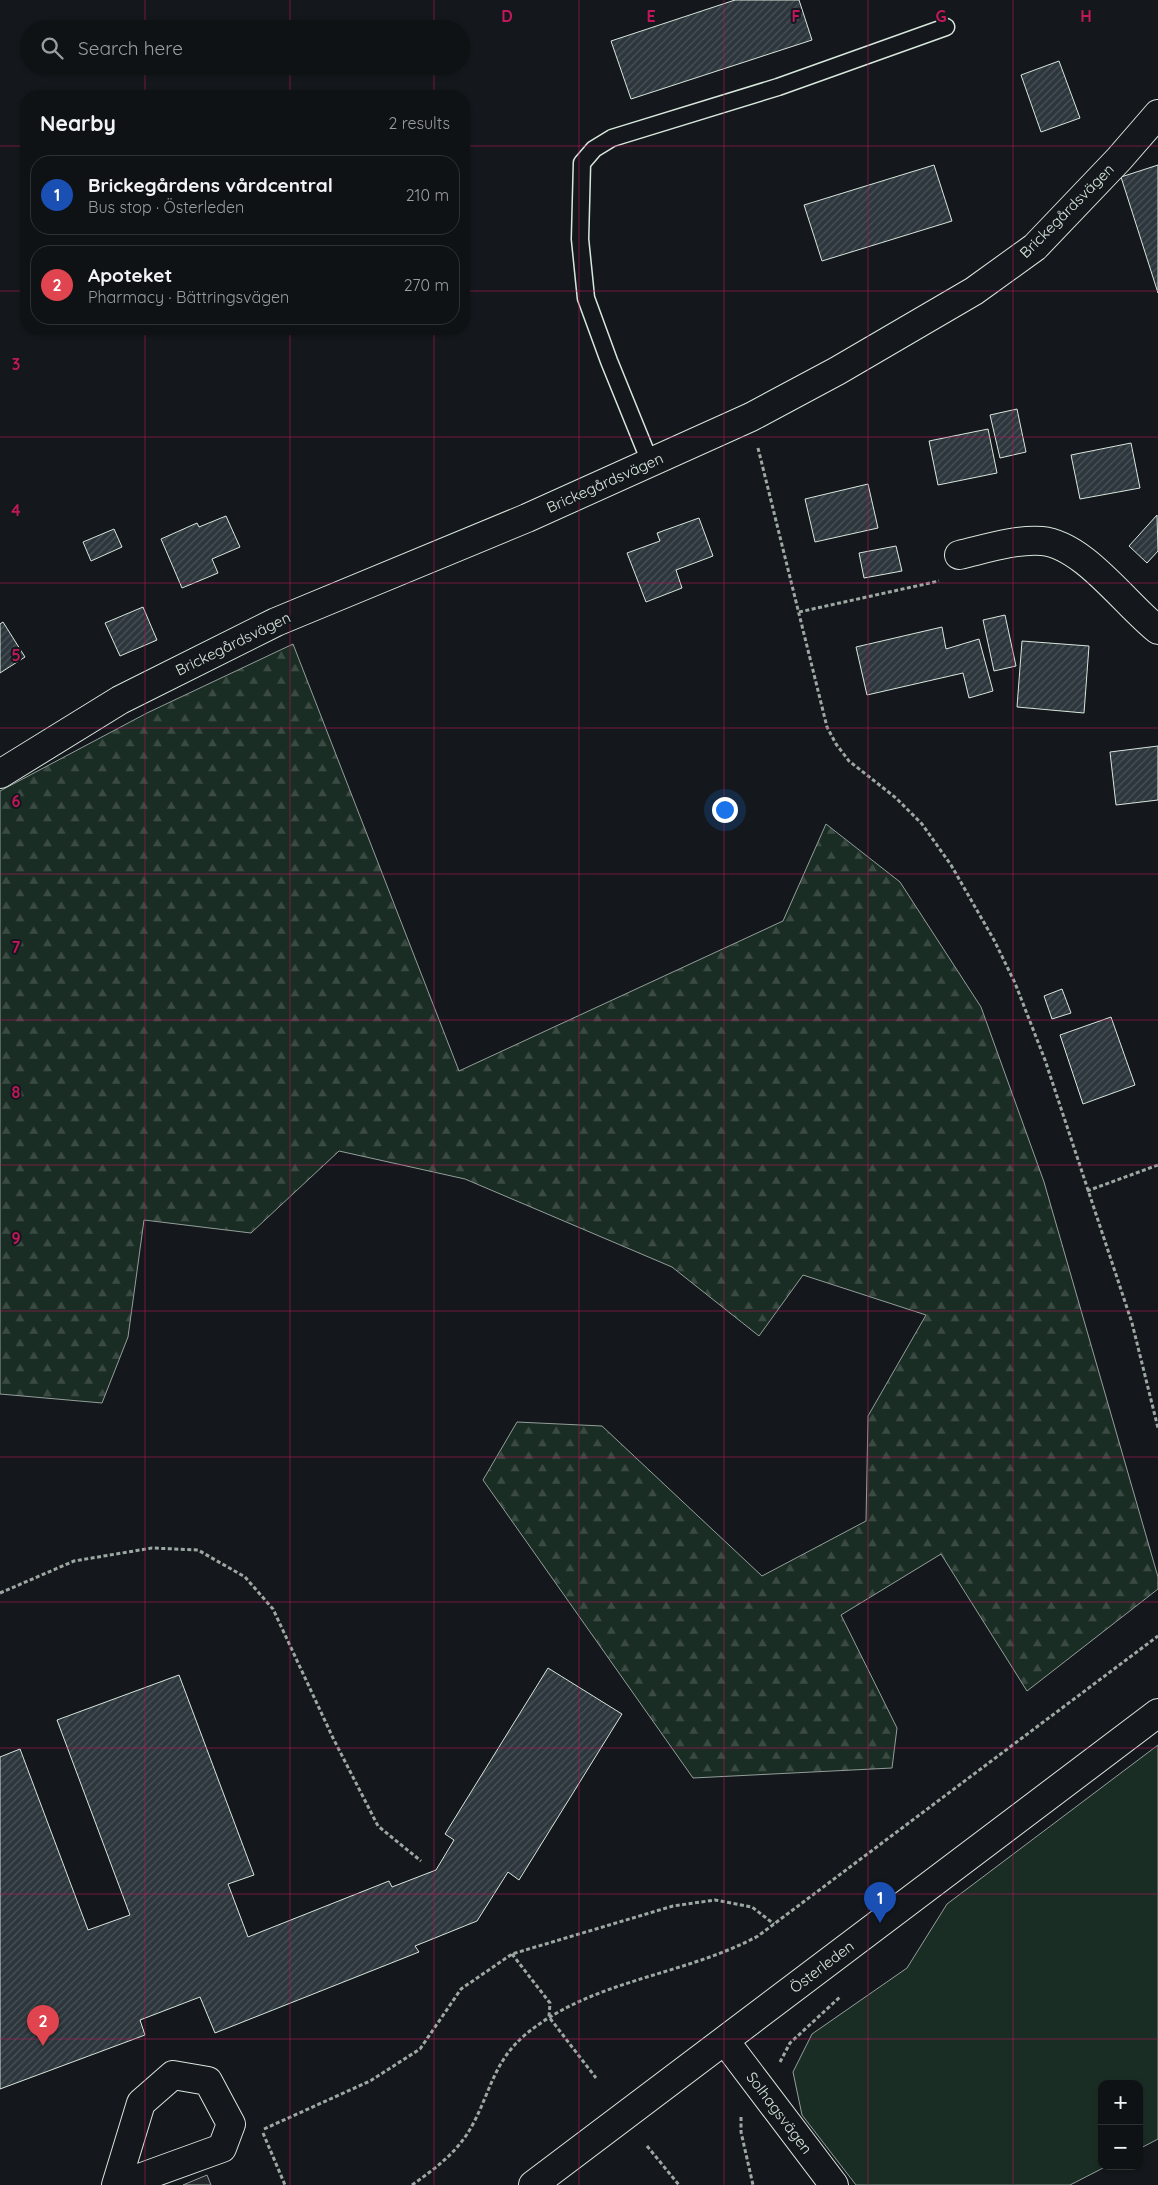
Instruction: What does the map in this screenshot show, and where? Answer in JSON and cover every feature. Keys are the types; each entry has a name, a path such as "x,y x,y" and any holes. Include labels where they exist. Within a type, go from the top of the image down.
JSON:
{"street":[{"name":"Brickegårdsvägen","path":"0,774 120,700 276,622 527,518 751,417 837,371 974,291 1027,252 1119,159 1158,114"},
{"path":"959,554 1016,543 1053,542 1065,547 1095,570 1139,615 1158,630"},
{"name":"Österleden","path":"533,2185 1158,1713"},
{"name":"Solhagsvägen","path":"725,2041 834,2185"},
{"path":"174,2075 208,2081 231,2124 222,2148 118,2185 141,2103 174,2075"}],"lane":[{"path":"650,462 608,361 586,298 580,239 582,164 594,149 612,138 778,87 946,27"}],"path":[{"path":"751,417 827,727 836,744 849,761 896,798 922,824 951,865 994,940 1014,983 1045,1060 1132,1323 1158,1428"},
{"path":"799,612 947,579 959,554"},
{"path":"1087,1191 1158,1165"},
{"path":"0,1593 74,1561 152,1548 198,1550 245,1576 273,1609 333,1738 378,1826 421,1862"},
{"path":"412,2185 454,2152 473,2124 488,2085 510,2050 550,2017 590,1996 734,1949 758,1936 1158,1636"},
{"path":"285,2185 262,2129 370,2081 420,2049 461,1989 512,1954 673,1906 715,1900 752,1907 774,1924"},
{"path":"512,1954 550,2003 550,2017 596,2078"},
{"path":"753,2185 741,2132 741,2118 746,2108 764,2092 790,2043 841,1996"},
{"path":"647,2146 679,2185"}],"green space":[{"path":"293,644 459,1071 783,921 826,824 900,882 981,1007 1044,1182 1158,1577 1158,1589 1027,1691 941,1554 841,1615 897,1728 892,1768 693,1778 483,1480 517,1422 602,1426 762,1576 866,1521 868,1416 926,1315 803,1275 759,1336 672,1267 465,1179 339,1151 251,1233 144,1220 128,1337 102,1403 0,1394 0,791 147,713"},
{"path":"1158,1745 1158,2139 1143,2147 1143,2080 1098,2080 1099,2170 1070,2185 856,2185 802,2115 793,2072 812,2034 907,1968 947,1904"}],"shaded area":[{"path":"207,2175 211,2185 183,2185"}],"building":[{"path":"735,0 799,0 812,40 631,99 611,41"},
{"path":"1059,61 1080,118 1041,132 1021,75"},
{"path":"934,165 952,221 822,261 804,205"},
{"path":"1158,165 1158,293 1121,177"},
{"path":"1017,409 1026,452 1000,458 990,415"},
{"path":"988,429 997,473 938,485 929,441"},
{"path":"1131,443 1140,488 1080,499 1071,455"},
{"path":"868,484 878,528 815,542 805,499"},
{"path":"1157,515 1158,551 1147,563 1129,546"},
{"path":"226,516 240,547 212,559 218,573 182,588 161,539 197,523 199,527"},
{"path":"699,518 713,556 676,570 682,588 646,602 627,553 660,541 657,533"},
{"path":"114,529 122,547 91,561 83,542"},
{"path":"896,546 902,571 864,578 859,553"},
{"path":"143,607 157,640 120,656 105,623"},
{"path":"1005,615 1016,666 994,671 983,620"},
{"path":"3,622 25,657 0,673 0,624"},
{"path":"942,627 946,649 979,639 993,691 969,698 963,673 867,695 856,647"},
{"path":"1022,641 1089,646 1084,713 1017,707"},
{"path":"1158,746 1158,800 1116,805 1110,752"},
{"path":"1062,989 1071,1013 1052,1019 1044,996"},
{"path":"1111,1017 1135,1085 1083,1104 1060,1035"},
{"path":"548,1668 622,1714 519,1880 508,1872 477,1921 415,1946 419,1952 215,2033 200,1997 140,2020 145,2035 0,2089 0,1757 20,1749 88,1930 130,1915 57,1720 179,1675 254,1875 228,1884 248,1937 389,1881 392,1887 436,1870 454,1840 445,1834"}],"place":[{"name":"Brickegårdens vårdcentral","path":"880,1923"},
{"name":"Apoteket","path":"43,2046"}]}
